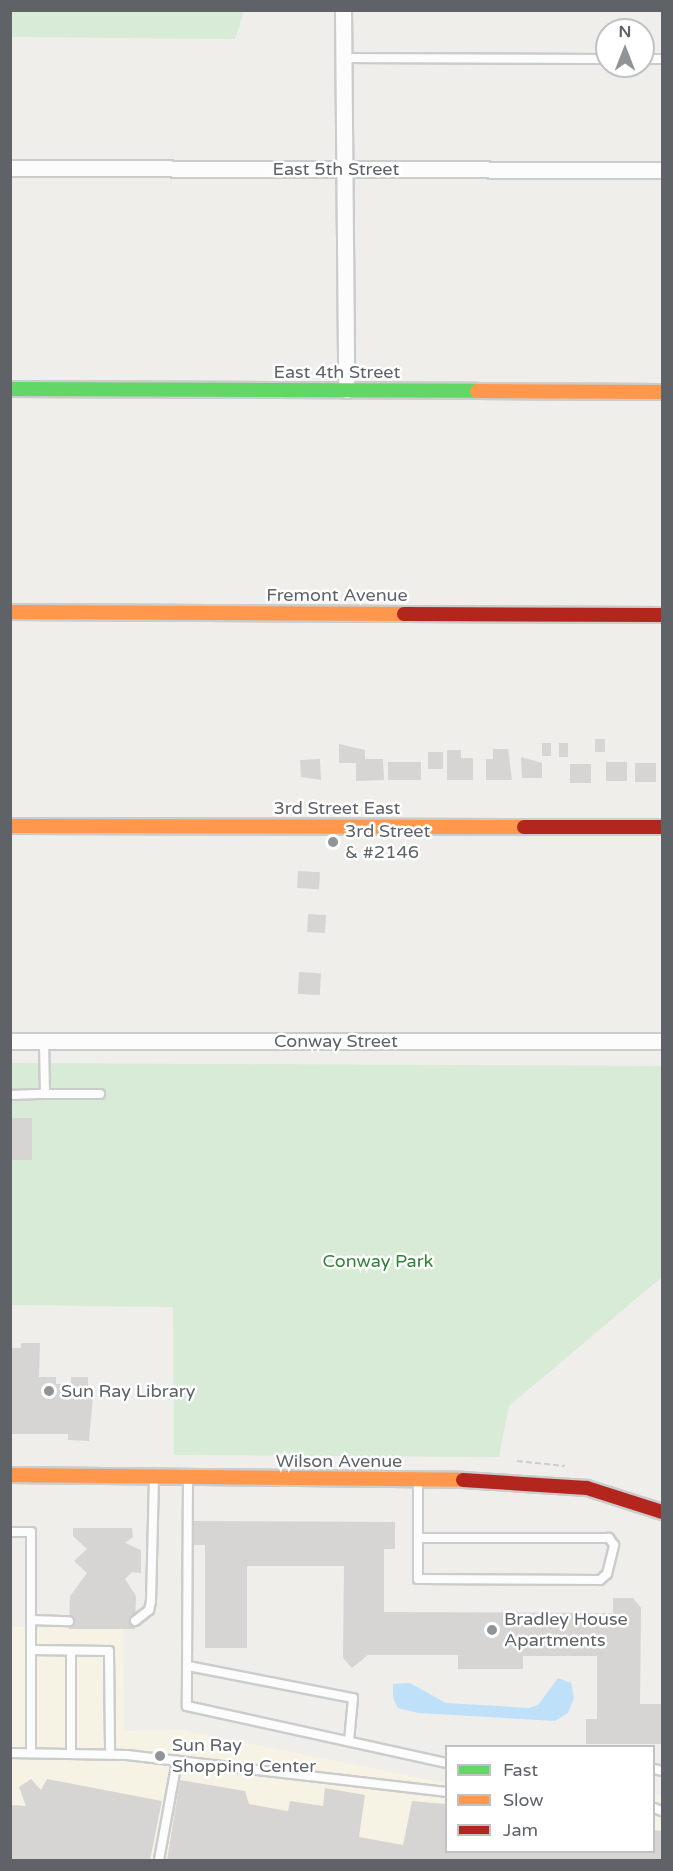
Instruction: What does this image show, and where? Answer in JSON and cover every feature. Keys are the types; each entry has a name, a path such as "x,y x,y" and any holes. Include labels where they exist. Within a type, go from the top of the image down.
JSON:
{"street":[{"path":"343,10 346,390"},
{"name":"East 5th Street","path":"10,168 663,170"},
{"name":"East 4th Street","path":"10,389 663,392"},
{"name":"Fremont Avenue","path":"10,612 663,615"},
{"name":"3rd Street East","path":"10,826 663,827"},
{"name":"Conway Street","path":"10,1041 663,1041"},
{"name":"Wilson Avenue","path":"10,1475 545,1482 614,1495 663,1512"}],"lane":[{"path":"344,58 595,59"},
{"path":"44,1041 45,1095"},
{"path":"10,1095 100,1095"},
{"path":"135,1621 149,1610 151,1601 154,1478"},
{"path":"188,1478 187,1706 445,1762"},
{"path":"417,1479 418,1579 600,1580 607,1574 614,1545 609,1538 418,1538"},
{"path":"10,1532 31,1532 31,1753"},
{"path":"31,1620 69,1621"},
{"path":"31,1650 109,1651 110,1754"},
{"path":"70,1651 70,1754"},
{"path":"188,1666 353,1698 349,1741"},
{"path":"10,1753 110,1754 445,1792"},
{"path":"159,1860 177,1761"}],"shaded area":[{"name":"Sun Ray Shopping Center","path":"11,1627 123,1628 124,1731 182,1730 445,1783 445,1853 655,1853 655,1794 662,1796 662,1860 11,1860"}],"green space":[{"path":"11,10 244,11 235,39 11,37"},
{"name":"Conway Park","path":"11,1063 662,1066 662,1277 509,1406 499,1457 174,1455 173,1307 11,1305"}],"water":[{"path":"558,1678 571,1683 574,1698 568,1713 555,1721 418,1713 398,1708 393,1698 393,1684 410,1683 446,1703 529,1708 538,1705"}],"building":[{"path":"595,739 605,739 605,752 595,752"},
{"path":"542,743 551,743 551,756 542,756"},
{"path":"559,743 568,743 568,757 559,757"},
{"path":"339,744 365,750 365,759 383,759 384,780 356,781 356,763 339,763"},
{"path":"493,749 508,749 512,780 486,780 486,759 493,759"},
{"path":"447,750 461,750 461,758 473,758 473,780 447,780"},
{"path":"428,752 443,752 443,769 428,769"},
{"path":"521,757 542,763 542,778 522,778"},
{"path":"320,759 321,780 301,777 300,760"},
{"path":"388,762 421,762 421,780 388,780"},
{"path":"606,762 627,762 627,781 606,781"},
{"path":"635,763 656,763 656,782 635,782"},
{"path":"570,764 591,764 591,783 570,783"},
{"path":"298,871 320,872 319,889 297,888"},
{"path":"308,914 326,915 325,933 307,932"},
{"path":"299,972 321,973 320,995 298,994"},
{"path":"10,1118 32,1118 32,1160 10,1160"},
{"name":"Sun Ray Library","path":"21,1343 40,1343 39,1377 56,1377 56,1384 71,1384 71,1377 88,1377 88,1397 93,1397 89,1441 68,1440 68,1434 10,1434 10,1348 21,1348"},
{"name":"Bradley House Apartments","path":"193,1521 395,1522 395,1549 384,1549 384,1612 613,1613 613,1598 633,1598 641,1608 640,1704 662,1704 662,1744 586,1744 586,1719 597,1719 597,1656 523,1656 523,1669 458,1669 458,1655 368,1655 352,1668 343,1658 344,1566 247,1566 247,1648 205,1648 205,1545 193,1545"},
{"path":"73,1528 132,1528 133,1537 125,1543 141,1550 141,1573 132,1572 125,1579 136,1596 135,1629 69,1629 70,1596 87,1573 74,1561 87,1549 73,1536"},
{"path":"31,1779 41,1790 47,1779 162,1801 150,1860 10,1860 10,1805 26,1806 19,1787"},
{"path":"180,1780 245,1791 249,1804 288,1811 290,1801 323,1806 325,1788 365,1795 359,1837 403,1845 412,1801 445,1804 445,1853 655,1853 655,1830 662,1831 662,1860 167,1860"}],"traffic: fast":[{"path":"10,389 477,391"}],"traffic: slow":[{"path":"477,391 662,392"},
{"path":"10,612 404,614"},
{"path":"10,826 524,827"},
{"path":"10,1475 463,1480"}],"traffic: jam":[{"path":"404,614 662,615"},
{"path":"524,827 662,827"},
{"path":"463,1480 587,1488 662,1512"}],"place":[{"name":"3rd Street & #2146","path":"333,842"},
{"name":"Sun Ray Library","path":"49,1391"},
{"name":"Bradley House Apartments","path":"492,1630"},
{"name":"Sun Ray Shopping Center","path":"160,1756"}]}
